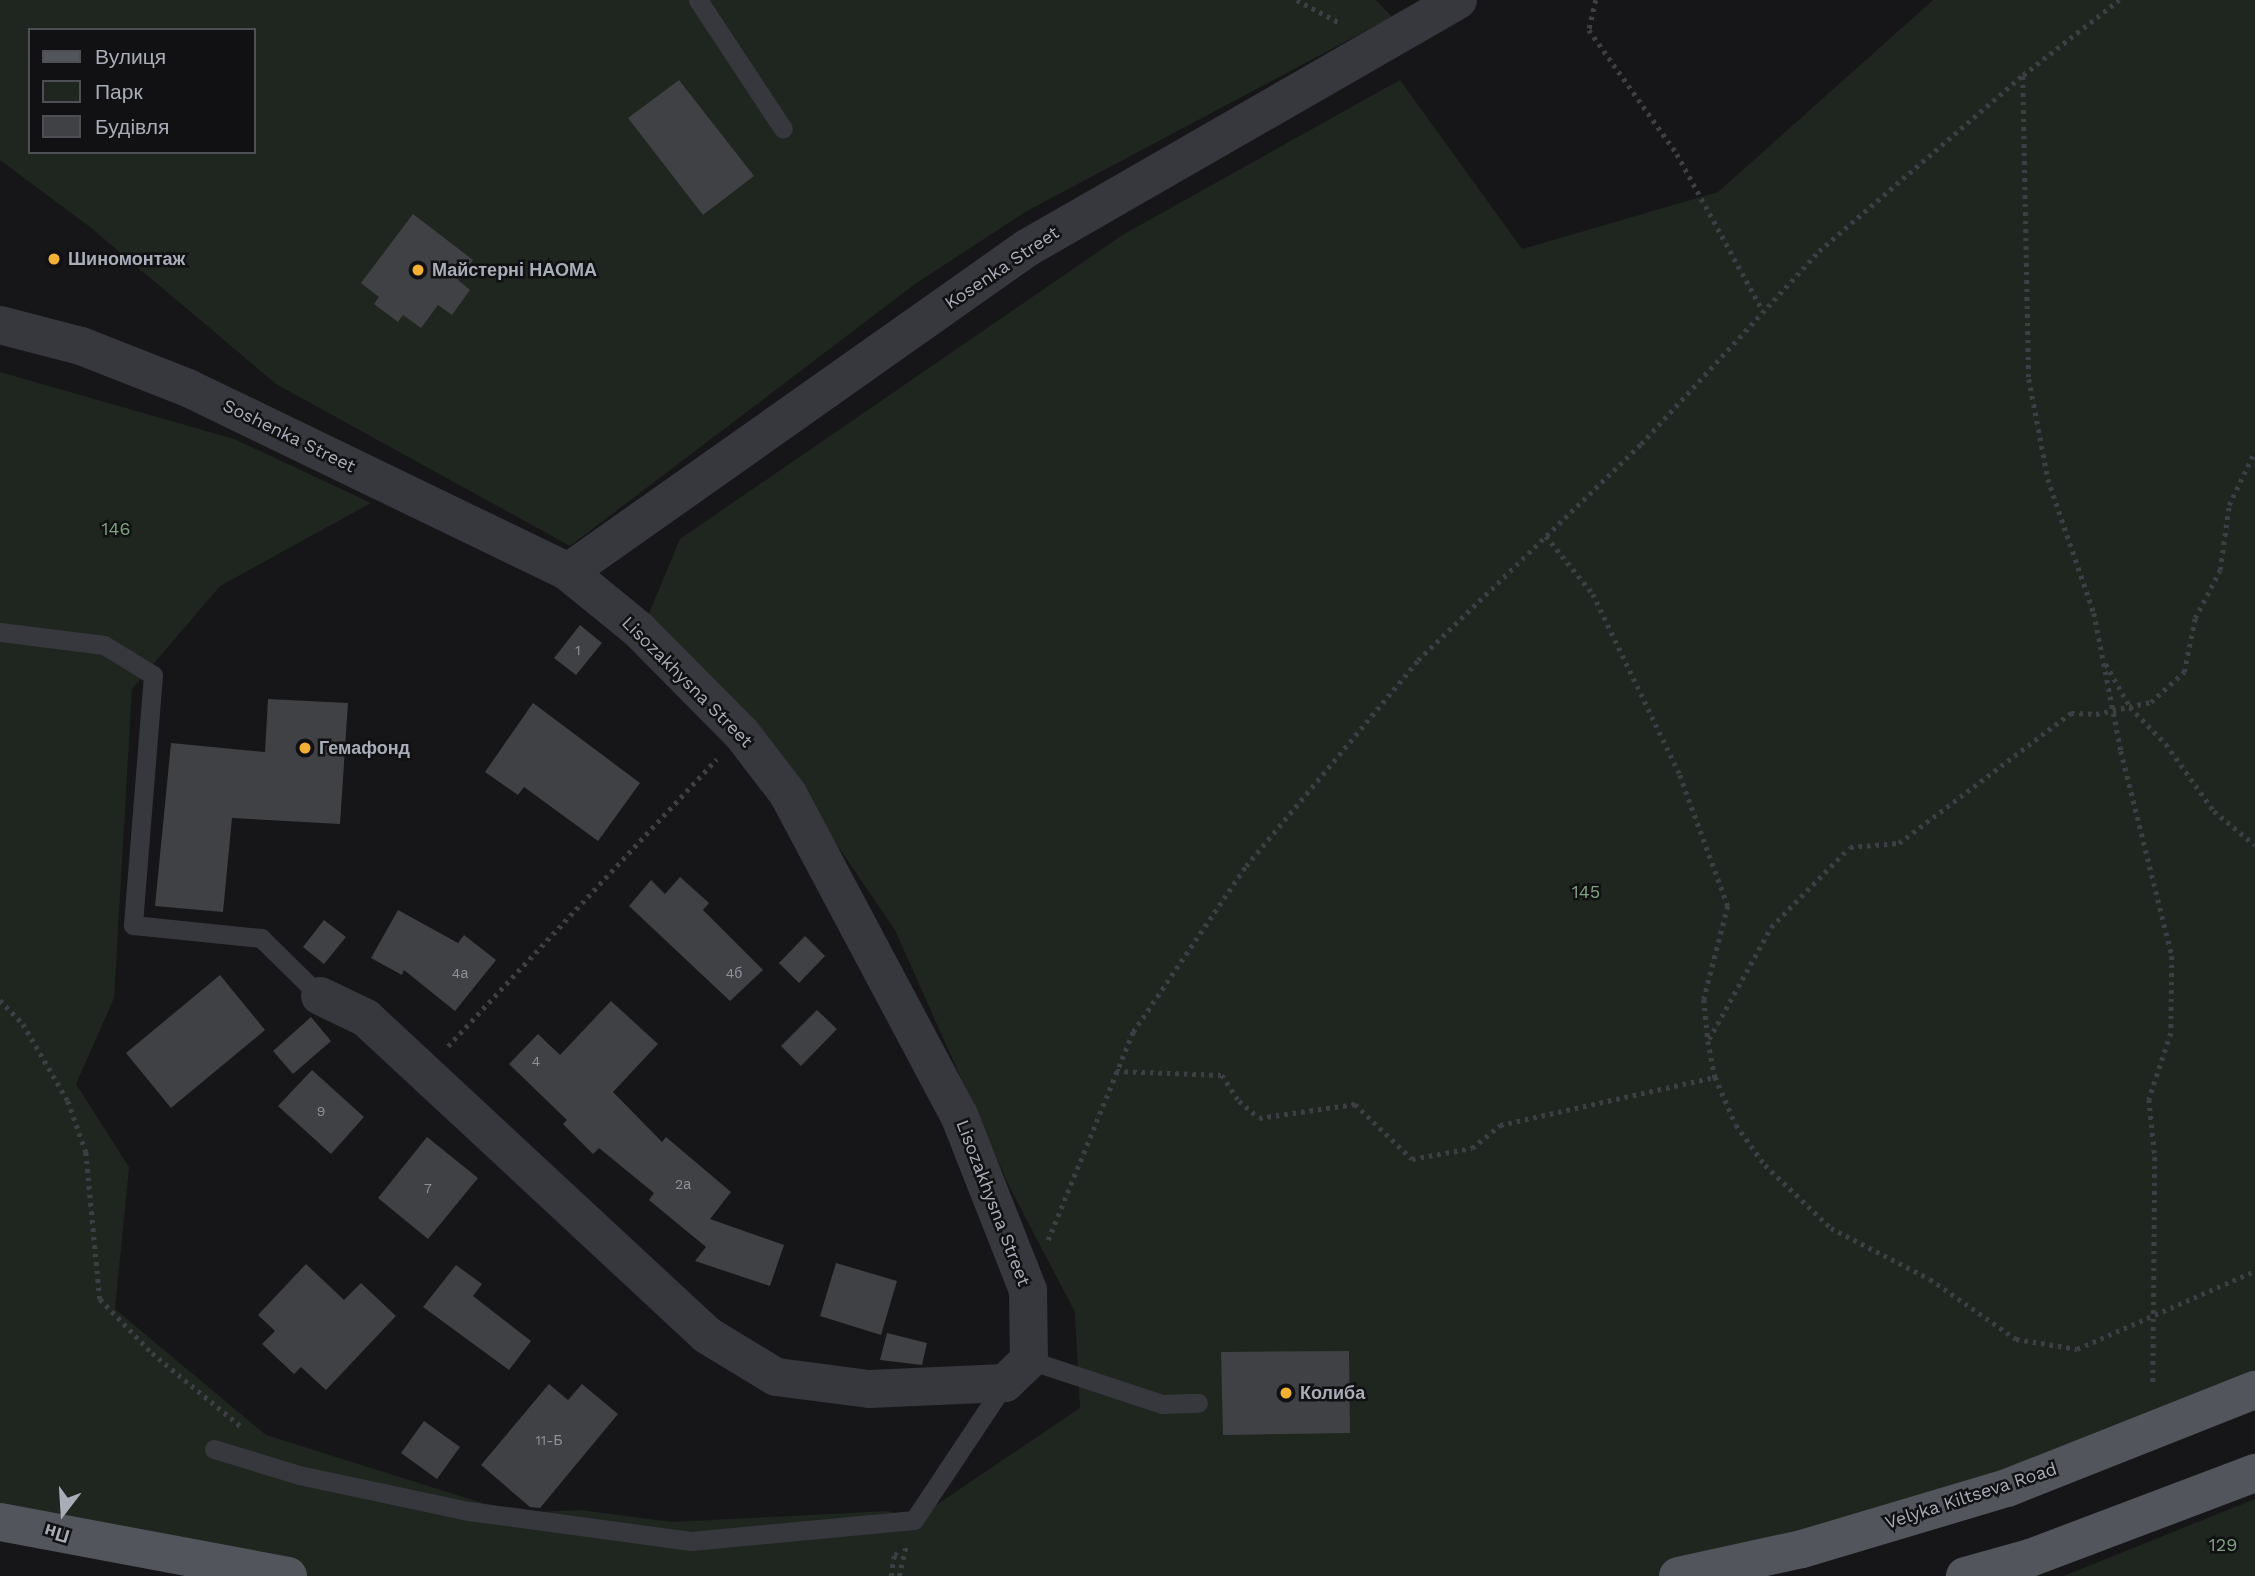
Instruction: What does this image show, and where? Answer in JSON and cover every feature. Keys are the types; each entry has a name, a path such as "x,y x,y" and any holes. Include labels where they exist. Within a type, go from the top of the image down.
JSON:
{"main road":[{"name":"Velyka Kiltseva Road","path":"1678,1576 1802,1549 2007,1488 2255,1390"},
{"path":"1965,1576 2029,1558 2255,1472"},
{"path":"0,1522 288,1576"}],"street":[{"name":"Kosenka Street","path":"568,572 1027,248 1377,43 1458,0"},
{"name":"Soshenka Street","path":"0,325 81,346 188,388 568,572"},
{"name":"Lisozakhysna Street","path":"568,572 638,629 742,734 788,794 959,1115 1028,1290 1017,1371"},
{"path":"320,996 366,1018 707,1335 776,1377 869,1389 1017,1371"}],"lane":[{"path":"698,0 783,129"},
{"path":"0,632 104,645 153,676 133,925 261,938 320,996"},
{"path":"214,1449 299,1475 469,1511 691,1541 914,1520 1017,1371 1162,1404 1198,1403"}],"path":[{"path":"1297,0 1377,43"},
{"path":"1597,0 1588,30 1677,154 1763,311"},
{"path":"1028,1290 1133,1032 1246,866 1418,660 1641,444 1819,251 2023,75 2119,0"},
{"path":"2023,75 2029,379 2048,479 2094,612 2113,710 2172,956 2171,1033 2149,1099 2156,1247 2151,1320 2153,1386"},
{"path":"1708,1041 1771,927 1850,848 1899,843 2070,713 2113,710 2151,702 2184,672 2195,618 2220,570 2229,505 2255,451"},
{"path":"1546,536 1593,594 1680,775 1728,906 1704,999 1708,1041 1715,1077 1736,1125 1765,1166 1831,1228 1930,1279 2016,1339 2077,1349 2151,1320 2255,1271"},
{"path":"2104,660 2130,707 2166,744 2214,811 2255,845"},
{"path":"423,1073 742,734"},
{"path":"0,1000 23,1024 68,1101 86,1152 100,1299 152,1353 249,1433"},
{"path":"1116,1071 1222,1075 1239,1101 1259,1118 1355,1104 1412,1159 1472,1148 1500,1125 1715,1077"},
{"path":"891,1576 894,1554 902,1556"},
{"path":"899,1576 901,1566"}],"green space":[{"path":"0,0 1376,0 1392,17 1027,211 915,284 570,546 276,384 90,227 0,160"},
{"name":"145","path":"1933,0 2255,0 2255,1390 1678,1576 288,1576 0,1522 0,372 234,439 371,503 220,586 132,689 114,998 76,1084 129,1167 115,1309 266,1435 492,1506 536,1512 580,1510 672,1522 888,1511 914,1520 1080,1408 1075,1312 1010,1188 895,930 753,722 648,616 680,539 1124,234 1400,80 1522,249 1718,192"},
{"name":"129","path":"2255,1499 2255,1576 2063,1576 2066,1575"}],"building":[{"path":"679,80 754,176 703,215 628,118"},
{"name":"Майстерні НАОМА","path":"413,214 473,260 458,280 470,290 452,315 438,305 421,328 403,315 398,322 374,304 379,297 361,283"},
{"path":"580,625 602,643 576,675 554,658"},
{"path":"268,699 348,703 340,824 232,818 223,912 155,906 171,743 265,752"},
{"path":"533,703 640,783 598,841 524,787 518,795 485,772"},
{"path":"680,877 709,903 703,910 763,970 730,1001 629,906 651,880 665,894"},
{"path":"398,910 458,943 464,935 496,960 455,1011 404,970 402,975 371,958"},
{"path":"324,920 346,937 324,964 303,947"},
{"path":"805,936 825,956 799,983 779,963"},
{"path":"220,975 265,1030 171,1108 126,1053"},
{"path":"611,1001 658,1044 613,1092 662,1142 666,1137 731,1192 710,1219 784,1245 770,1286 695,1261 706,1247 649,1200 654,1193 599,1148 593,1154 563,1124 567,1120 509,1064 538,1034 560,1055"},
{"path":"817,1010 837,1029 801,1066 781,1046"},
{"path":"311,1017 331,1041 293,1074 273,1051"},
{"path":"312,1070 364,1117 331,1154 278,1106"},
{"path":"427,1137 478,1178 428,1239 378,1198"},
{"path":"836,1263 897,1281 881,1335 820,1316"},
{"path":"306,1264 344,1300 361,1283 396,1316 326,1390 301,1367 294,1374 262,1344 275,1331 258,1315"},
{"path":"456,1265 482,1284 473,1296 531,1341 509,1370 423,1307"},
{"path":"887,1333 927,1343 922,1365 880,1360"},
{"name":"Колиба","path":"1349,1351 1350,1433 1223,1435 1221,1352"},
{"path":"549,1384 568,1400 582,1384 618,1414 540,1508 530,1507 481,1465"},
{"path":"424,1421 460,1447 437,1479 401,1453"}],"place":[{"name":"Шиномонтаж","path":"54,259"},
{"name":"Майстерні НАОМА","path":"418,270"},
{"name":"Гемафонд","path":"305,748"},
{"name":"Колиба","path":"1286,1393"}],"park label":[{"name":"146","path":"116,529"}]}
